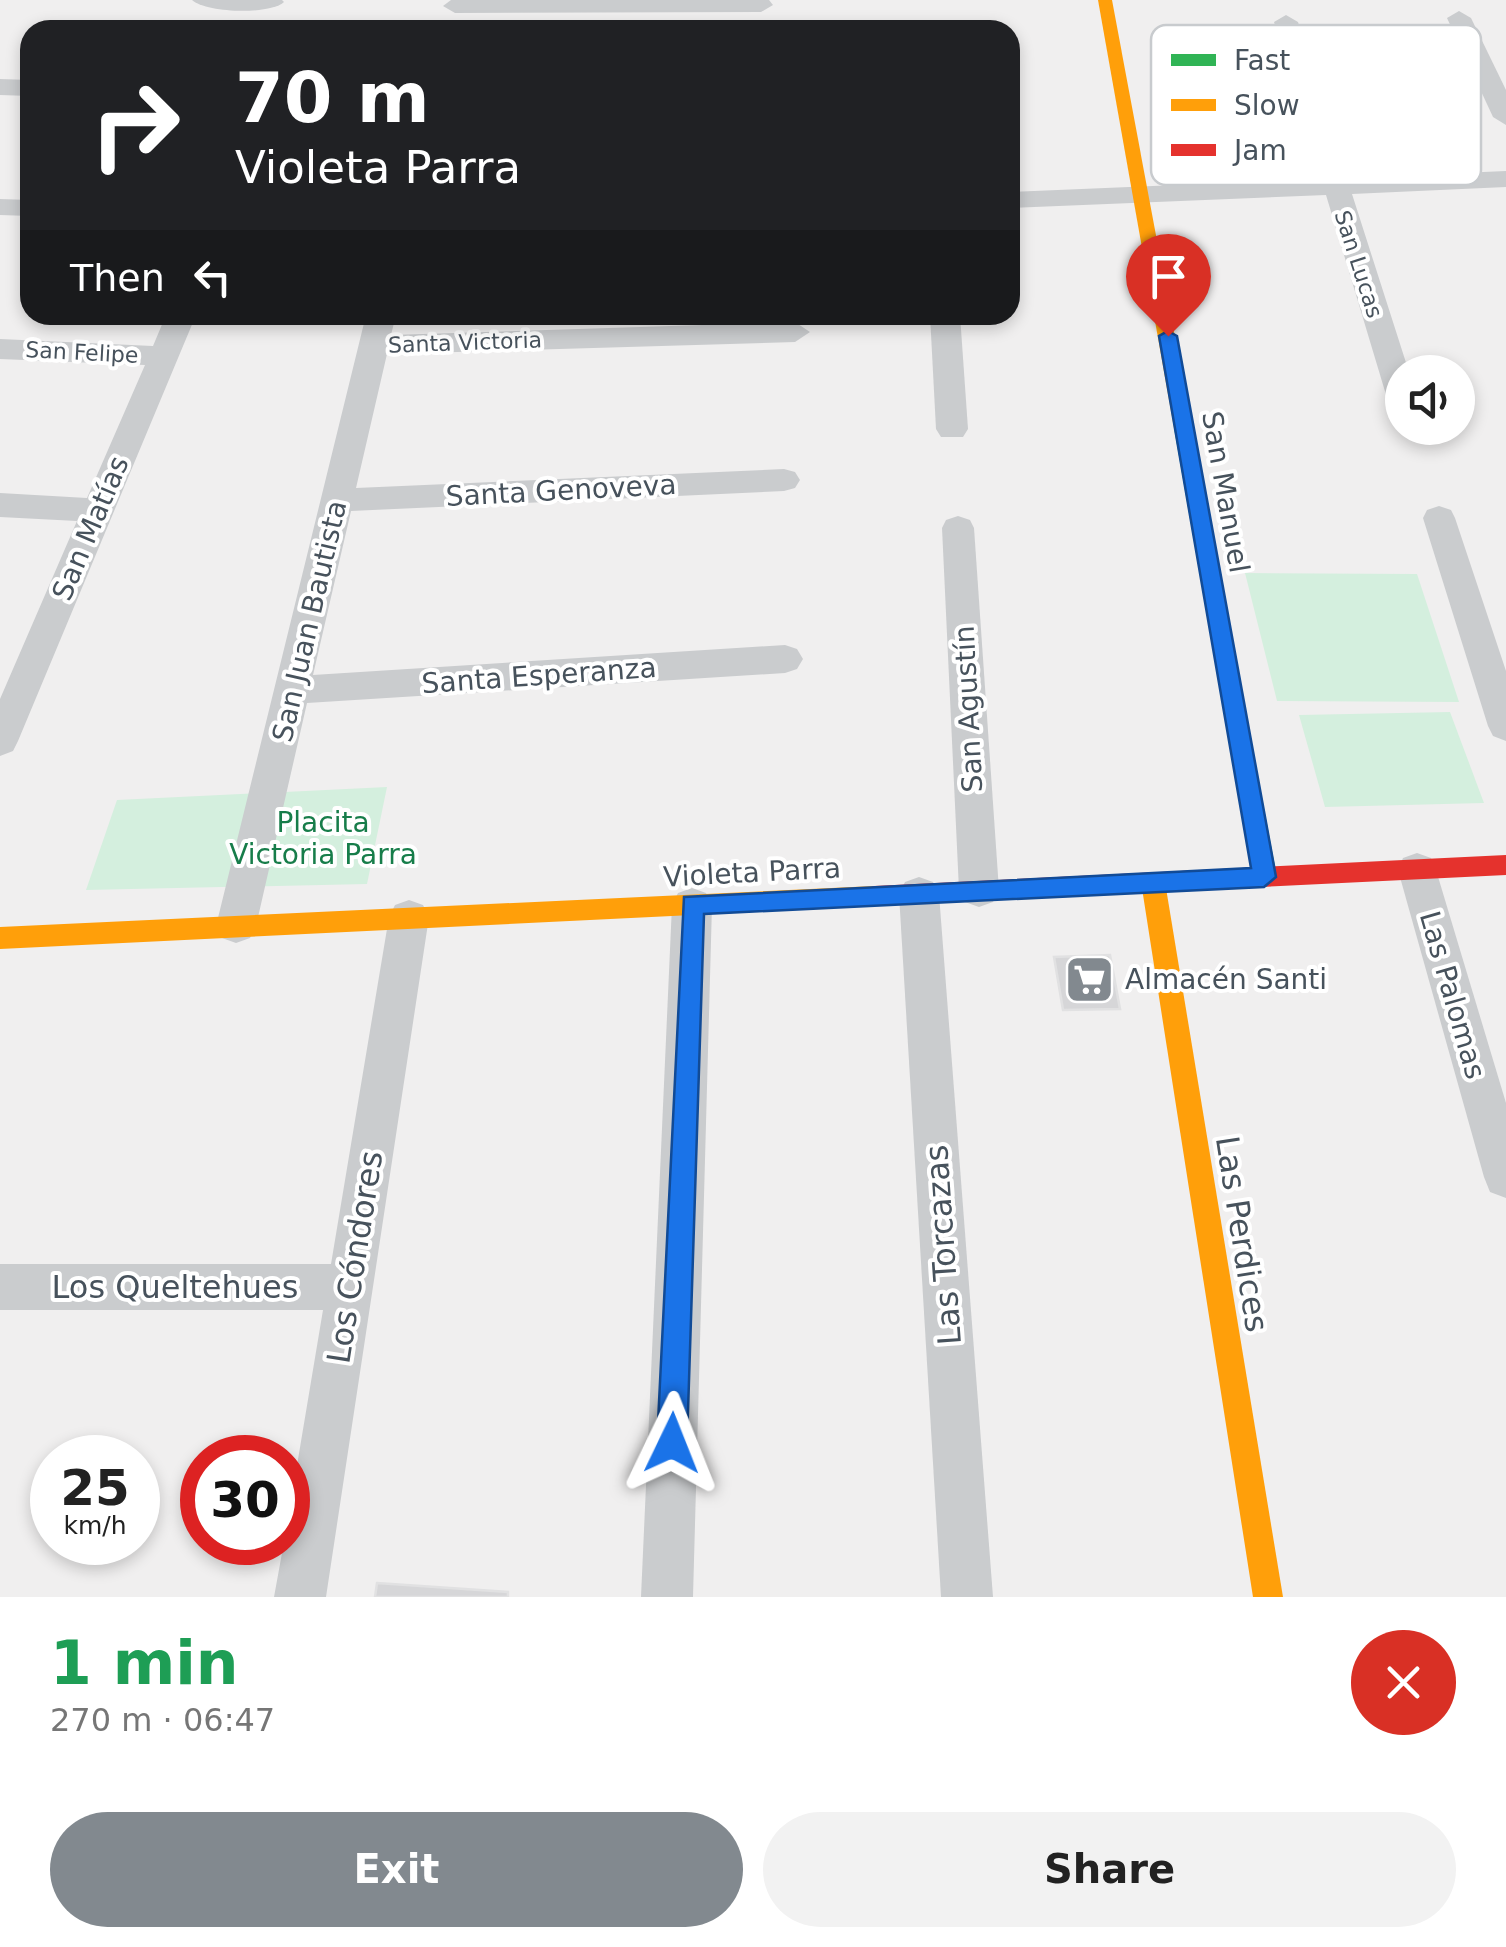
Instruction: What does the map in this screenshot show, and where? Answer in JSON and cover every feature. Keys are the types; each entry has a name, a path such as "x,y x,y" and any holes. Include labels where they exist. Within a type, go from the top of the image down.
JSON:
{"street":[{"path":"204,0 272,2"},
{"name":"San Manuel","path":"1106,0 1264,877"},
{"path":"453,12 761,12"},
{"path":"1458,18 1461,25"},
{"path":"1481,65 1506,117"},
{"path":"1481,180 1506,179"},
{"name":"San Lucas","path":"1333,185 1388,355"},
{"path":"1020,200 1391,185"},
{"name":"San Matías","path":"0,741 10,692 98,510 176,325"},
{"path":"946,325 952,428"},
{"name":"Santa Victoria","path":"378,330 795,332"},
{"name":"San Juan Bautista","path":"236,926 378,330"},
{"name":"San Felipe","path":"0,349 163,356"},
{"name":"Santa Genoveva","path":"338,500 784,480"},
{"path":"0,505 98,510"},
{"path":"1439,518 1506,726"},
{"name":"San Agustín","path":"958,528 979,890"},
{"name":"Santa Esperanza","path":"292,690 785,659"},
{"name":"Violeta Parra","path":"0,938 1506,866"},
{"name":"Las Palomas","path":"1416,870 1506,1177"},
{"name":"Las Perdices","path":"1152,882 1268,1597"},
{"name":"Las Torcazas","path":"919,894 967,1597"},
{"path":"667,1597 692,904"},
{"name":"Los Cóndores","path":"300,1597 409,917"},
{"name":"Los Queltehues","path":"1,1292 350,1287"}],"green space":[{"path":"1245,573 1417,574 1459,702 1277,701"},
{"path":"1450,712 1484,803 1325,807 1299,715"},
{"name":"Placita Victoria Parra","path":"387,787 367,884 86,890 117,800"}],"building":[{"path":"1110,955 1120,1009 1063,1010 1054,957"},
{"path":"377,1583 508,1592 508,1597 375,1597"}],"traffic: fast":[{"path":"1183,428 1265,877"}],"traffic: slow":[{"path":"1105,0 1183,428"},
{"path":"1153,882 1268,1597"},
{"path":"0,938 874,896"}],"traffic: jam":[{"path":"874,896 1506,865"}],"place":[{"name":"Almacén Santi","path":"1090,979"}],"route":[{"path":"672,1443 692,904 1264,877 1168,336"}]}
